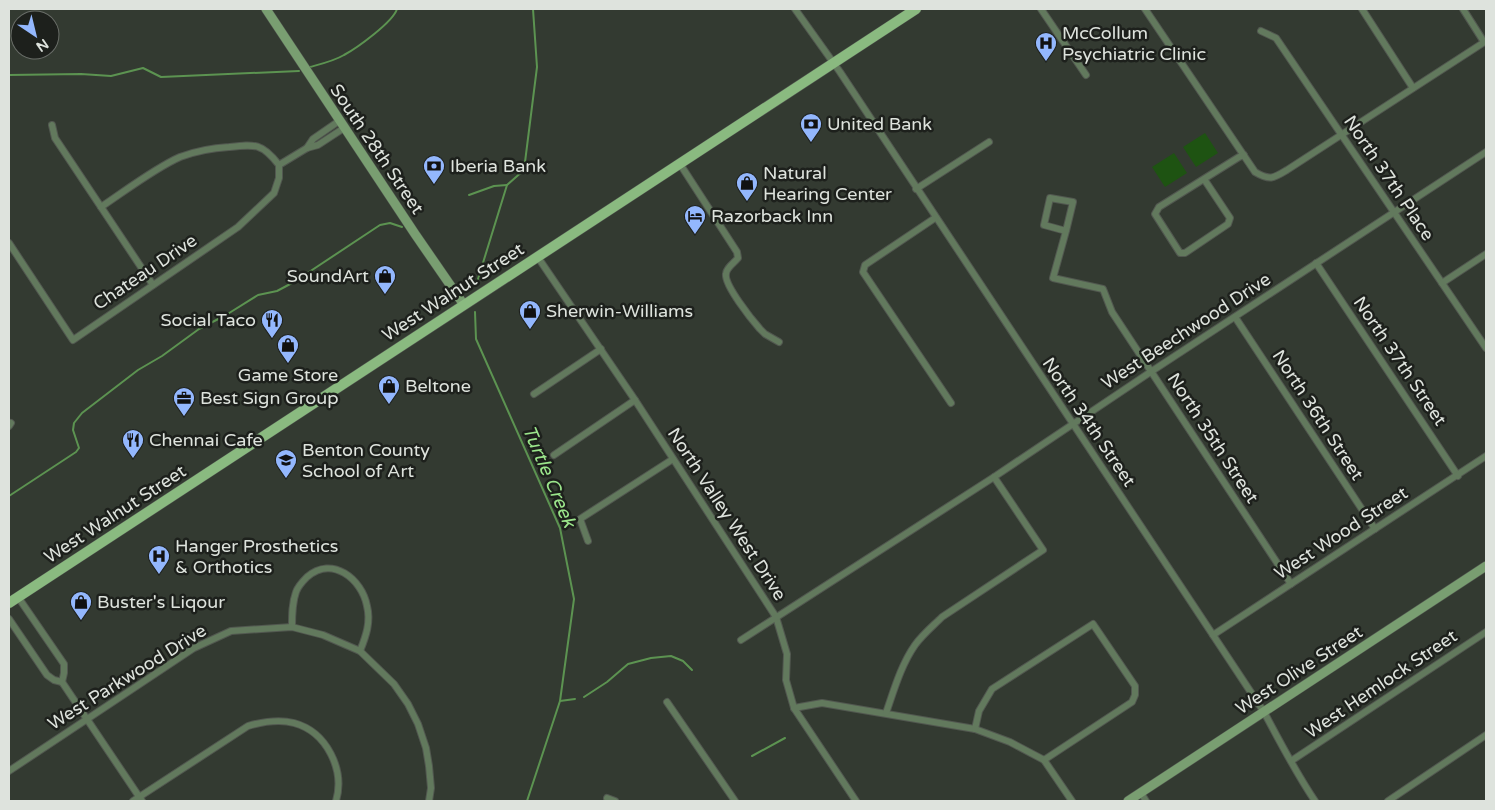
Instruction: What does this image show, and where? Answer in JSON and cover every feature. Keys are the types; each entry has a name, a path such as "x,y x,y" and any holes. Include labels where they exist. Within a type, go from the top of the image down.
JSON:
{"main road":[{"name":"South 28th Street","path":"266,9 464,305"},
{"name":"West Walnut Street","path":"13,600 916,9"},
{"name":"West Olive Street","path":"1128,801 1143,797 1264,712 1486,566"}],"street":[{"name":"North 34th Street","path":"795,9 833,63 1264,712 1300,779 1315,801"},
{"path":"1041,9 1086,75"},
{"path":"1145,9 1256,172 1265,178 1274,177 1342,135 1485,41 1463,9"},
{"path":"1362,9 1413,88"},
{"name":"North 37th Place","path":"1261,31 1276,38 1486,348"},
{"path":"102,207 169,162 191,153 248,145 257,146 272,156 279,165 306,148 313,139 342,124"},
{"path":"52,125 55,138 153,285"},
{"path":"916,189 989,142"},
{"name":"West Beechwood Drive","path":"741,640 1486,152"},
{"path":"1204,179 1230,218 1228,224 1185,253 1180,253 1155,214 1159,207 1244,154"},
{"path":"680,164 737,252 738,258 729,268 726,280 760,329 779,342"},
{"name":"Chateau Drive","path":"9,243 72,340 238,227 274,193 279,178 279,165"},
{"name":"North 35th Street","path":"1066,231 1044,225 1050,198 1072,202 1066,231 1053,278 1103,289 1112,312 1291,584"},
{"path":"935,218 865,265 863,272 951,403"},
{"path":"1442,283 1486,254"},
{"name":"North Valley West Drive","path":"537,256 635,400 776,617 787,654 786,680 794,708 856,801"},
{"name":"North 37th Street","path":"1316,264 1458,476"},
{"name":"North 36th Street","path":"1235,317 1375,530"},
{"path":"534,394 600,349"},
{"path":"554,455 635,400"},
{"name":"West Wood Street","path":"1212,635 1486,456"},
{"path":"588,541 580,519 673,459"},
{"path":"886,713 899,674 915,646 928,630 942,617 1043,550 994,476"},
{"path":"292,627 293,602 296,591 302,582 311,573 322,568 336,569 346,573 355,582 362,592 367,605 369,620 360,651"},
{"path":"13,600 64,664 62,682"},
{"path":"9,619 47,675 54,680 62,682 138,800 248,726 279,721 293,722 305,727 322,740 330,751 339,780 336,801"},
{"path":"975,729 979,711 992,689 1093,624 1135,686 1136,695 1132,702 1044,760"},
{"name":"West Parkwood Drive","path":"9,771 194,648 231,631 292,627 323,635 360,651 394,684 408,704 418,724 430,766 431,788 429,801"},
{"name":"West Hemlock Street","path":"1292,761 1486,632"},
{"path":"667,702 735,801"},
{"path":"794,708 822,703 975,729 1010,742 1044,760 1072,801"},
{"path":"1388,801 1486,735"},
{"path":"607,798 615,801"}],"green space":[{"path":"1205,133 1218,153 1196,167 1183,147"},
{"path":"1174,153 1187,173 1165,187 1152,167"}],"waterway":[{"path":"310,67 336,59 357,47 389,21 397,9"},
{"name":"Turtle Creek","path":"478,279 507,185 524,170 537,67 533,9"},
{"path":"9,75 81,74 111,76 143,68 161,77 299,71"},
{"path":"469,195 494,186 507,185"},
{"path":"9,496 76,452 79,448 73,430 74,423 82,413 138,370 162,356 199,329 258,295 277,291 294,282 380,225 390,223 402,227"},
{"name":"Turtle Creek","path":"475,312 476,339 560,528 574,599 560,701 527,801"},
{"path":"584,697 607,682 628,664 651,658 671,656 683,661 692,670"},
{"path":"560,701 575,699"},
{"path":"752,756 785,738"}],"place":[{"name":"McCollum Psychiatric Clinic","path":"1046,62"},
{"name":"United Bank","path":"811,143"},
{"name":"Iberia Bank","path":"434,185"},
{"name":"Natural Hearing Center","path":"747,202"},
{"name":"Razorback Inn","path":"695,235"},
{"name":"SoundArt","path":"385,295"},
{"name":"Sherwin-Williams","path":"530,330"},
{"name":"Social Taco","path":"272,339"},
{"name":"Game Store","path":"288,364"},
{"name":"Beltone","path":"389,405"},
{"name":"Best Sign Group","path":"184,417"},
{"name":"Chennai Cafe","path":"133,459"},
{"name":"Benton County School of Art","path":"286,479"},
{"name":"Hanger Prosthetics & Orthotics","path":"159,575"},
{"name":"Buster's Liqour","path":"81,621"}]}
